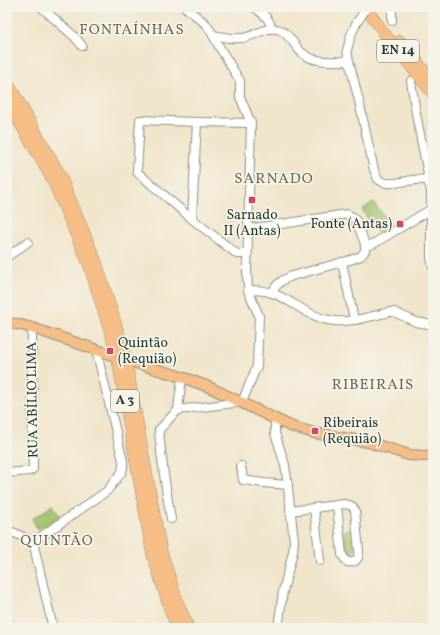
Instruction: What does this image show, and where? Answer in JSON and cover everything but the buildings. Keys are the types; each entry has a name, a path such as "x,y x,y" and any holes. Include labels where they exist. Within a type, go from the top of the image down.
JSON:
{"highway":[{"name":"EN 14","path":"366,7 397,50 433,94"},
{"name":"EN 14","path":"374,7 433,81"},
{"name":"A 3","path":"7,81 60,175 96,261 124,350 161,550 179,606 189,628"},
{"name":"A 3","path":"7,101 52,179 89,265 116,351 152,553 171,613 178,628"}],"main road":[{"path":"7,322 32,328 112,355"},
{"path":"136,363 209,387 290,426 306,432 368,442 416,456 433,456"}],"street":[{"path":"42,7 76,38 82,46"},
{"path":"178,410 242,402 257,366 259,316 248,290 247,254 251,123 240,97 240,81 206,24 185,7"},
{"path":"254,7 271,22 271,29"},
{"path":"366,7 348,42 347,50 374,170 378,179 385,182 394,183 420,179 428,181 431,190 431,258 433,267"},
{"path":"392,7 392,21"},
{"path":"213,36 242,38 269,28 280,30 289,36 300,50 309,58 322,61 349,61"},
{"path":"411,81 428,174 425,180"},
{"path":"247,254 237,254 192,219 137,172 140,120 251,123"},
{"path":"192,219 196,122"},
{"path":"365,246 373,244 432,208"},
{"path":"248,229 346,214 356,221 364,241 365,251 361,256 292,276 283,280 276,286 272,293"},
{"path":"7,257 28,242"},
{"path":"342,262 354,320"},
{"path":"248,290 260,290 272,293 282,297 313,315 327,320 354,320 394,312 416,322 433,325"},
{"name":"RUA ABÍLIO LIMA","path":"7,473 30,471 33,469 32,328"},
{"path":"33,542 107,491 122,472 123,461 96,349"},
{"path":"171,519 163,474 159,430 178,410 182,377"},
{"path":"275,418 275,433 285,465 294,541 293,552 283,591 278,628"},
{"path":"241,466 243,480 288,485"},
{"path":"290,511 344,504 353,507 355,510 359,556 358,560 351,563 347,562 342,555 337,505"},
{"path":"314,508 320,561"},
{"path":"7,530 33,542"},
{"path":"33,542 53,628"}],"green space":[{"path":"373,202 391,226 378,234 362,210"},
{"path":"53,505 60,516 38,529 32,519"},
{"path":"353,529 355,551 346,553 344,531"}],"place":[{"name":"Sarnado II (Antas)","path":"252,200"},
{"name":"Fonte (Antas)","path":"400,224"},
{"name":"Quintão (Requião)","path":"110,351"},
{"name":"Ribeirais (Requião)","path":"315,431"}],"district":[{"name":"FONTAÍNHAS","path":"132,30"},
{"name":"SARNADO","path":"274,179"},
{"name":"RIBEIRAIS","path":"373,385"},
{"name":"QUINTÃO","path":"57,541"}]}
